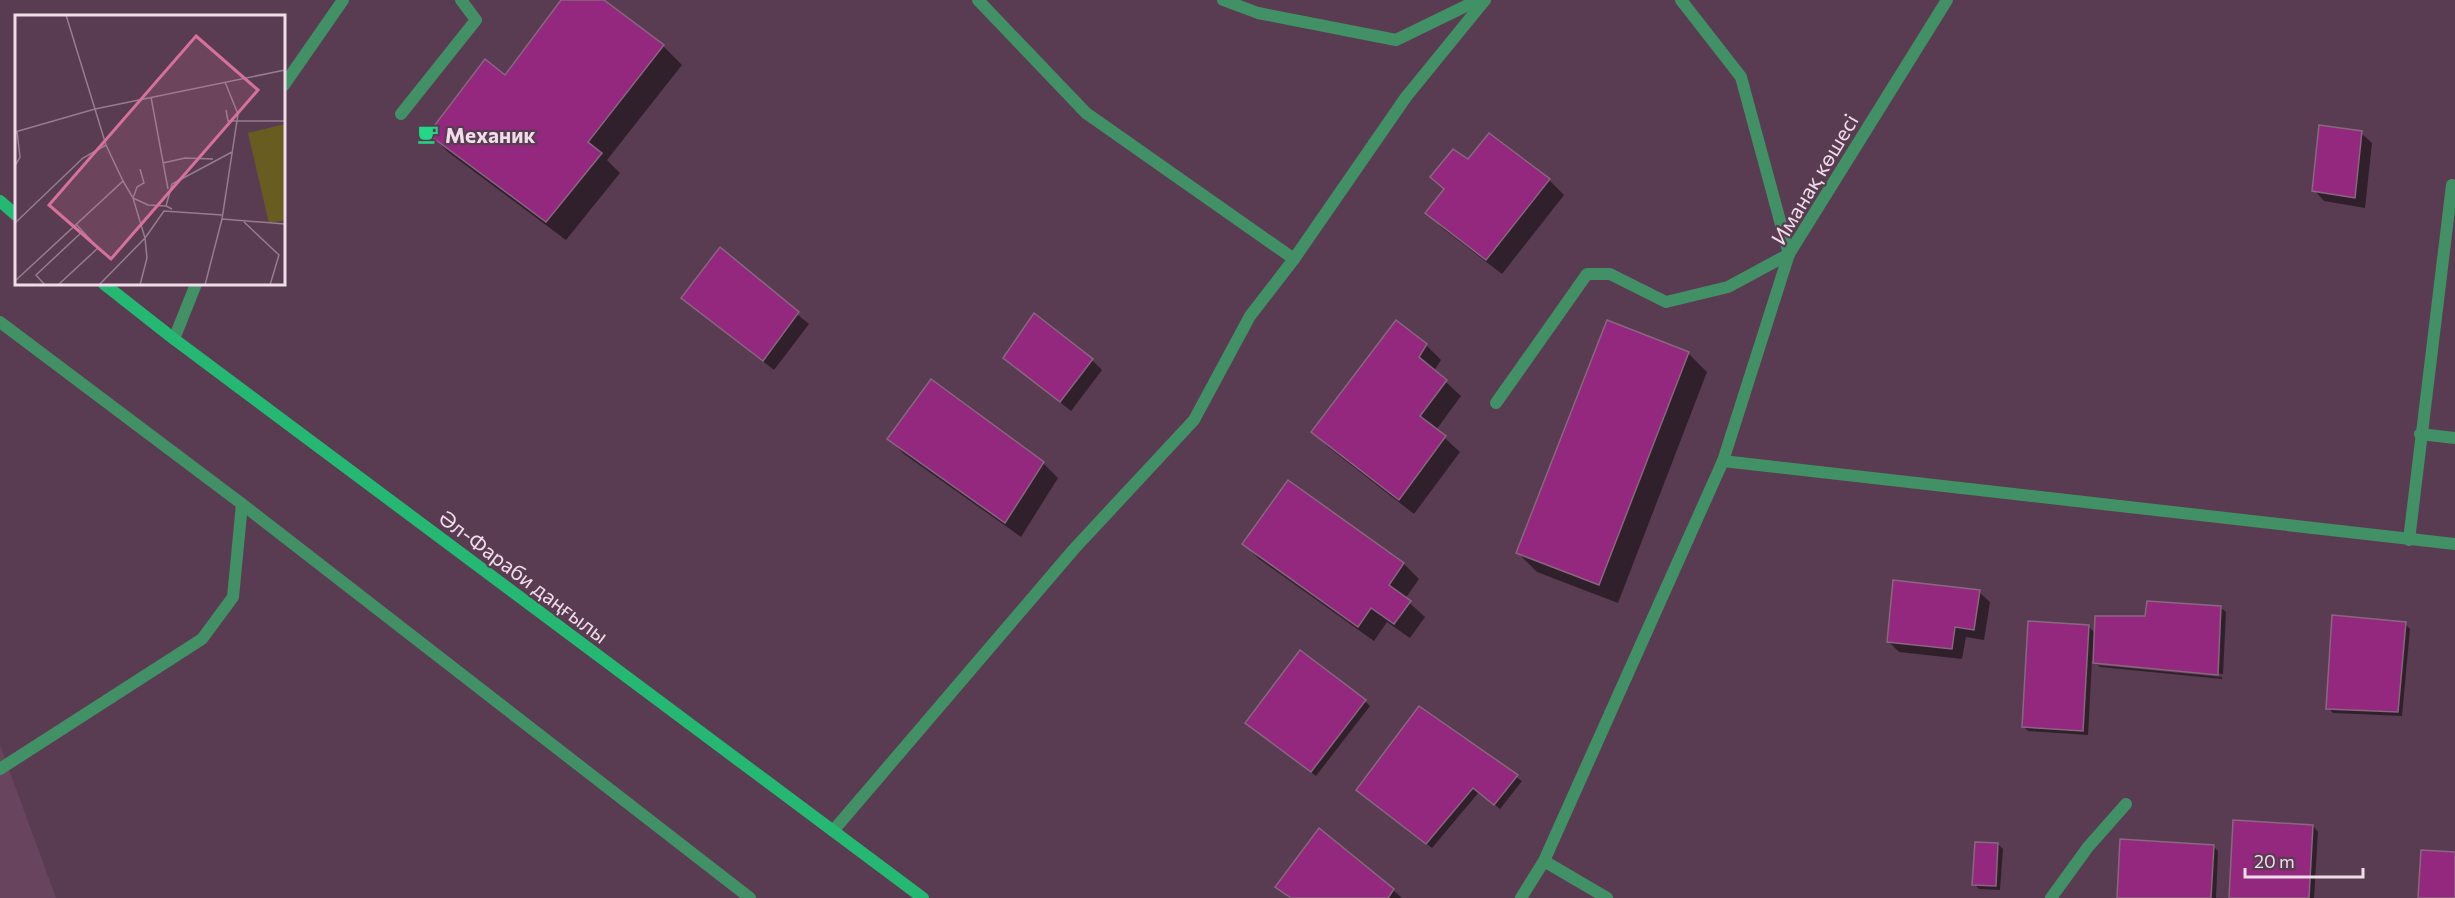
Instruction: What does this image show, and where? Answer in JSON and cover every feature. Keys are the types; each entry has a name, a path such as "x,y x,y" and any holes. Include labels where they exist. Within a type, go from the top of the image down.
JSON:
{"main road":[{"path":"0,201 15,213"},
{"name":"Әл-Фараби даңғылы","path":"105,285 174,339 923,898"}],"street":[{"path":"285,84 343,0"},
{"path":"401,114 476,20 461,0"},
{"path":"978,0 1086,113 1294,259"},
{"path":"1223,0 1258,13 1396,40 1478,0"},
{"path":"833,831 1074,549 1194,420 1250,316 1294,259 1406,97 1485,0"},
{"path":"1496,403 1587,274 1610,274 1666,302 1728,287 1789,254 1741,77 1682,0"},
{"name":"Иманақ көшесі","path":"1521,898 1544,861 1723,461 1789,254 1947,0"},
{"path":"2409,540 2452,185 2455,186"},
{"path":"174,339 196,285"},
{"path":"0,322 243,504 750,898"},
{"path":"2420,435 2455,438"},
{"path":"1723,461 2455,544"},
{"path":"0,769 202,639 233,597 243,504"},
{"path":"2051,898 2088,847 2126,804"},
{"path":"1544,861 1607,898"}],"shaded area":[{"path":"0,745 56,898 0,898"}],"building":[{"path":"561,0 604,0 664,45 588,142 602,153 546,222 428,134 485,59 505,75"},
{"path":"2319,125 2362,131 2355,198 2312,191"},
{"path":"1489,133 1550,179 1486,260 1425,213 1444,189 1430,177 1453,149 1468,159"},
{"path":"720,247 799,312 763,361 681,298"},
{"path":"1034,313 1093,359 1060,402 1003,358"},
{"path":"1396,320 1427,344 1419,357 1447,380 1420,416 1446,436 1399,500 1311,432"},
{"path":"1607,320 1689,352 1599,585 1516,553"},
{"path":"931,379 1044,462 1005,523 887,439"},
{"path":"1288,480 1404,563 1389,585 1411,601 1394,624 1371,608 1358,627 1242,544"},
{"path":"1893,580 1980,590 1974,630 1955,627 1952,649 1887,642"},
{"path":"2147,601 2221,606 2218,675 2093,663 2095,616 2145,616"},
{"path":"2332,615 2406,622 2398,712 2326,709"},
{"path":"2028,621 2089,625 2083,731 2022,727"},
{"path":"1300,650 1366,700 1311,772 1245,723"},
{"path":"1419,706 1518,775 1494,805 1473,788 1426,844 1356,790"},
{"path":"2233,820 2313,825 2309,898 2229,898"},
{"path":"1319,828 1394,889 1388,898 1291,898 1275,887"},
{"path":"2120,839 2214,845 2211,898 2117,898"},
{"path":"1975,842 1998,843 1996,886 1972,885"},
{"path":"2421,850 2455,852 2455,898 2418,898"}],"place":[{"name":"Механик","path":"428,134"}]}
